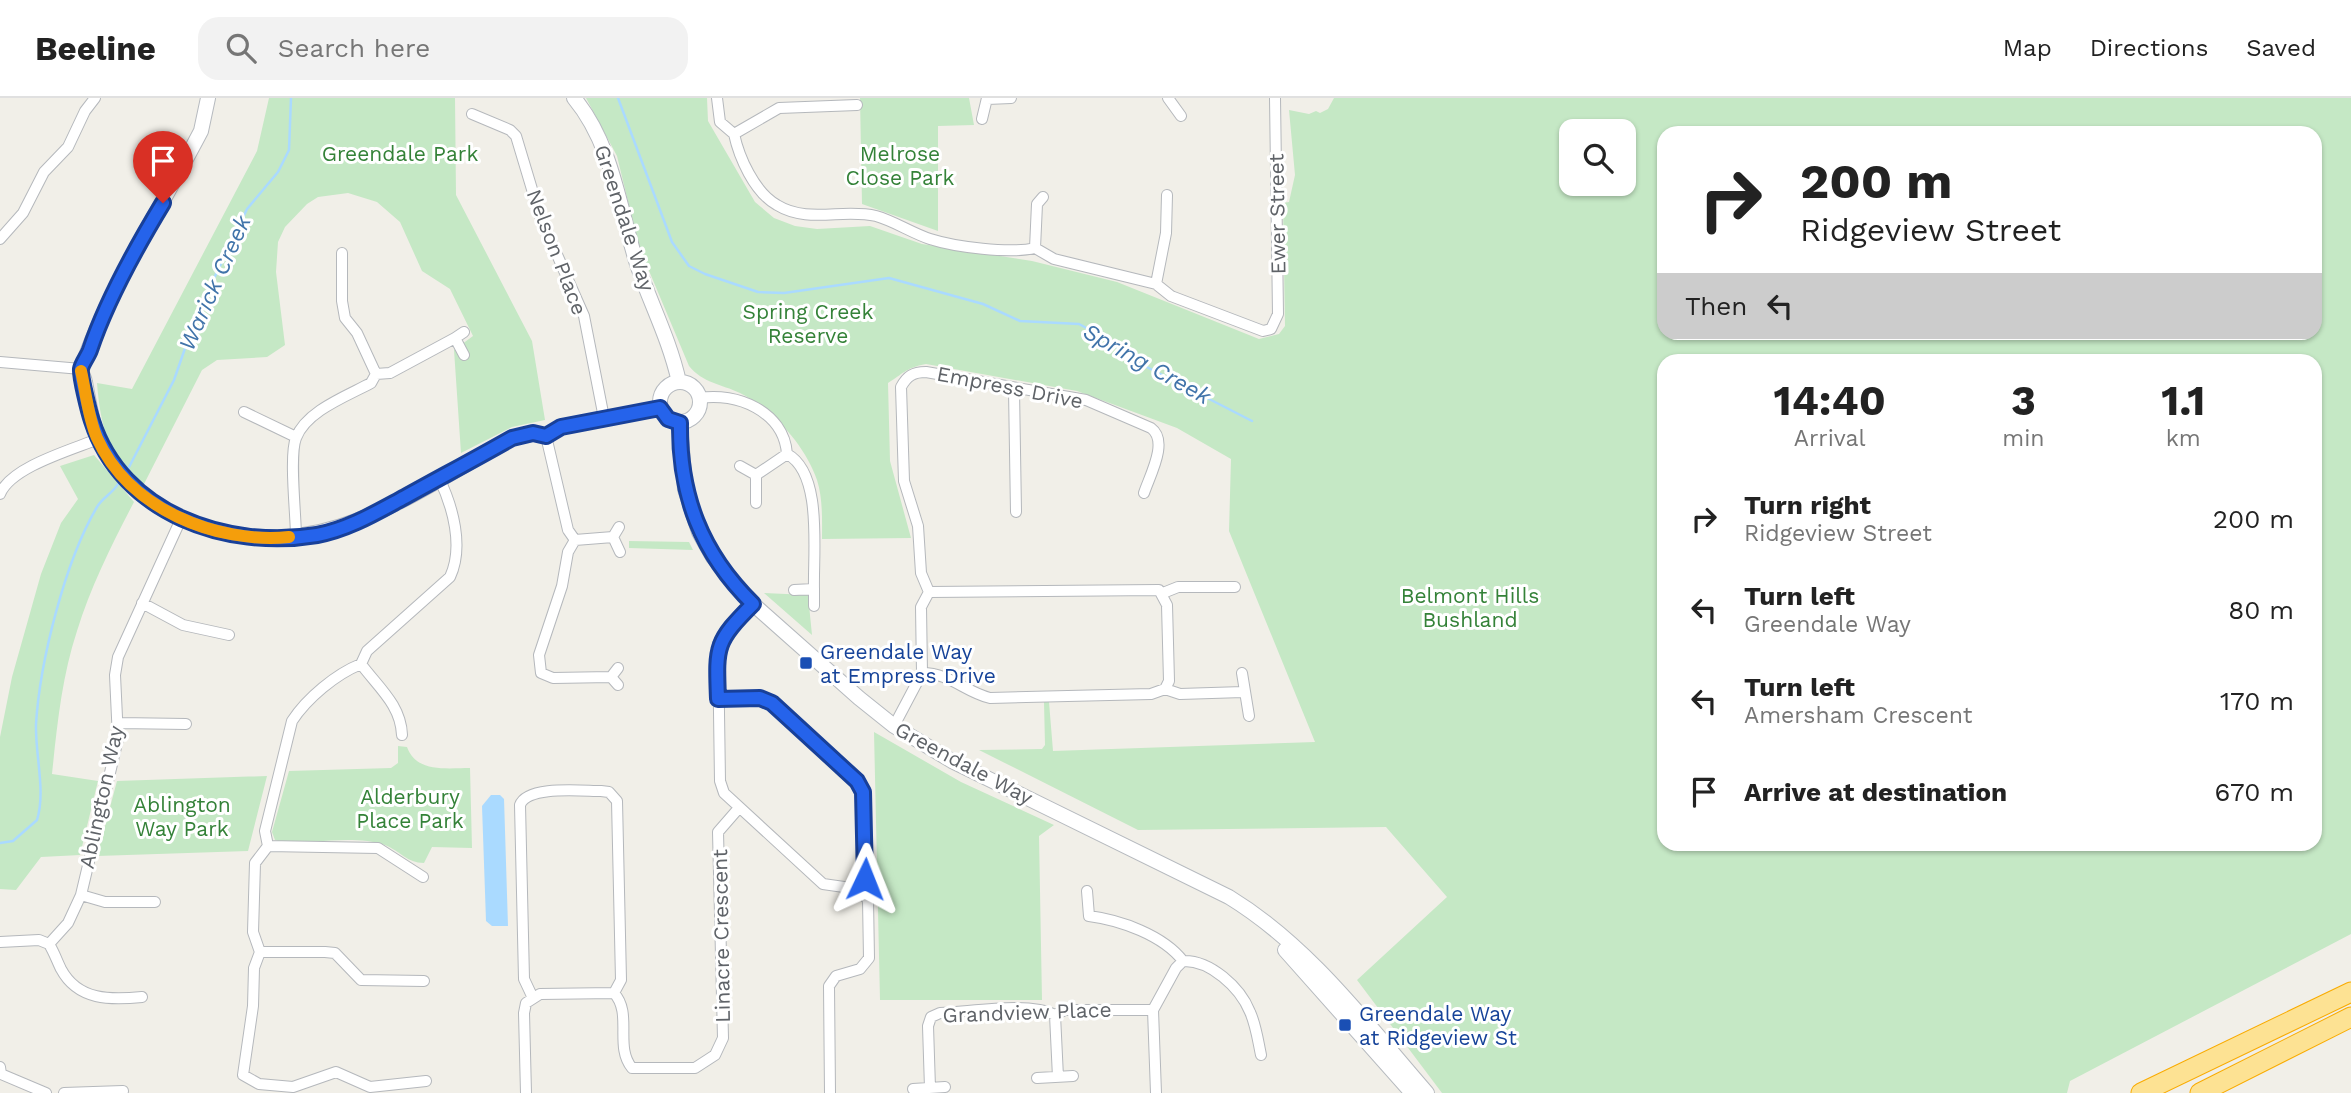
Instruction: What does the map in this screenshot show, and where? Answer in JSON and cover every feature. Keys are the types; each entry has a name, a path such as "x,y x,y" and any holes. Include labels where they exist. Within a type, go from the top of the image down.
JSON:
{"highway":[{"path":"2141,1093 2351,992"},
{"path":"2200,1093 2351,1017"},
{"path":"2278,1054 2303,1053 2351,1030"}],"street":[{"path":"0,239 23,213 44,172 68,147 85,111 95,98"},
{"path":"208,98 201,131 97,327 81,369 87,408 97,439 115,467 141,495 181,519 254,538 318,535 351,525 512,438 533,433 546,436 561,427 660,408"},
{"name":"Greendale Way","path":"574,98 601,141 638,267 662,323 678,382"},
{"path":"717,98 720,122 734,134 737,152 764,194 775,205 793,213 876,216 933,240 1016,251 1035,248"},
{"path":"982,119 987,99 1011,98"},
{"path":"1168,98 1181,116"},
{"name":"Ewer Street","path":"1156,284 1171,296 1257,331 1271,328 1278,314 1275,98"},
{"path":"734,134 779,108 828,111 857,104"},
{"name":"Nelson Place","path":"472,114 510,130 516,136 540,216 584,316 604,418"},
{"path":"1035,248 1044,256 1054,259 1156,284 1166,233 1167,195"},
{"path":"1035,248 1037,204 1042,197"},
{"path":"342,253 342,301 345,318 357,333 376,374"},
{"path":"376,374 390,373 460,335 464,355"},
{"path":"0,362 81,369"},
{"name":"Empress Drive","path":"894,726 922,673 921,607 929,592 920,573 918,526 904,481 901,387 911,374 926,372 1001,383 1014,390 1033,389 1086,400 1155,431 1159,445 1144,493"},
{"path":"296,537 296,437 316,414 370,383 376,374"},
{"path":"678,382 690,384 700,398 698,412 680,423 668,419 660,408 663,390 678,382"},
{"path":"1014,390 1016,512"},
{"path":"700,398 725,396 739,399 762,412 779,428 787,443 788,454"},
{"path":"244,412 296,437"},
{"name":"Greendale Way","path":"680,423 685,489 699,532 721,568 753,604 894,726 952,761 1193,882 1229,897 1277,929 1308,958 1427,1093"},
{"path":"546,436 568,530 575,540"},
{"path":"1,487 36,465 97,439"},
{"path":"756,475 788,454"},
{"path":"788,454 799,460 809,481 814,606"},
{"path":"740,467 756,475"},
{"path":"756,475 756,503"},
{"path":"426,1081 370,1087 336,1072 293,1087 250,1081 243,1075 243,1062 253,1006 254,968 260,953 253,932 255,863 268,846 265,831 292,721 345,670 361,664 367,651 442,587 456,563 457,546 449,498 439,478"},
{"name":"Ablington Way","path":"49,944 68,923 80,895 119,723 115,675 118,657 181,519"},
{"path":"616,677 553,678 541,673 539,655 562,586 568,552 575,540 616,532 620,552"},
{"path":"929,592 1152,588 1163,593 1178,587 1235,586"},
{"path":"794,590 814,589"},
{"path":"1163,593 1168,619 1169,674 1165,689"},
{"path":"142,603 183,625 229,635"},
{"path":"753,604 722,636 718,644 720,781 724,793 823,884 858,889 868,900 869,958 860,969 836,976 830,986 830,1093"},
{"path":"361,664 396,706 402,719 402,734"},
{"path":"922,673 943,674 975,694 990,698 1151,694 1165,689 1180,694 1243,692"},
{"path":"1242,673 1243,692 1250,716"},
{"path":"718,699 760,698 772,703 857,781 866,801 867,871 858,889"},
{"path":"119,723 186,724"},
{"path":"526,1093 526,1003 532,996 614,993 621,980 617,801 609,792 533,792 520,805 524,979 532,996"},
{"name":"Linacre Crescent","path":"614,993 623,1007 624,1052 632,1068 695,1068 715,1055 723,1038 718,832 738,808"},
{"path":"268,846 284,849 378,848 423,877"},
{"name":"Greendale Way","path":"1193,882 1271,936 1412,1093"},
{"path":"1087,891 1088,916 1119,922 1176,952 1182,961"},
{"path":"80,895 105,902 155,902"},
{"path":"0,942 39,940 49,944 67,978 87,994 103,1000 142,997"},
{"path":"260,953 325,951 335,953 360,980 424,981"},
{"path":"1156,1093 1153,1010 1182,961"},
{"path":"1182,961 1198,962 1230,982 1250,1010 1261,1055"},
{"name":"Grandview Place","path":"930,1087 931,1017 1025,1009 1046,1010 1055,1015 1065,1010 1153,1010"},
{"path":"1055,1015 1058,1077"},
{"path":"0,1072 46,1093"},
{"path":"1037,1078 1073,1076"},
{"path":"913,1089 945,1087"},
{"path":"64,1093 123,1091"}],"green space":[{"name":"Greendale Park","path":"269,98 455,98 456,195 532,341 545,420 512,427 461,453 454,350 473,336 450,289 422,271 400,222 377,202 348,193 318,197 307,204 285,227 278,242 276,272 285,345 267,357 217,360 202,370 144,484 122,465 104,427 97,383 132,389 257,151"},
{"name":"Belmont Hills Bushland","path":"586,98 707,98 708,121 755,202 774,218 795,226 817,229 870,226 922,244 1032,261 1117,282 1259,339 1279,334 1285,326 1283,203 1289,202 1295,175 1289,110 1320,113 1328,109 1334,98 2351,98 2351,934 2070,1081 2067,1093 1442,1093 1357,980 1447,897 1386,827 1138,830 979,750 1042,749 1045,745 1044,702 1049,702 1053,751 1315,742 1229,531 1231,459 1177,428 1077,391 926,364 909,369 888,383 890,461 911,538 822,539 819,487 812,467 796,442 776,419 752,400 706,380 689,366 639,247 617,156"},
{"name":"Melrose Close Park","path":"860,98 969,98 974,125 938,126 938,231 862,204"},
{"path":"94,455 134,502 95,581 72,648 61,701 52,774 98,781 80,855 41,857 16,890 0,889 0,737 12,677 41,574 61,523 78,499 60,466"},
{"path":"629,541 689,542 693,550 629,548"},
{"path":"764,593 808,595 812,635"},
{"path":"874,732 961,782 1054,825 1039,836 1042,1000 880,1000"},
{"name":"Alderbury Place Park","path":"398,746 407,747 417,761 425,765 470,768 472,848 432,847 424,863 408,859 390,847 374,842 349,840 285,843 275,840 272,832 289,771 391,768 398,763"},
{"name":"Ablington Way Park","path":"267,776 248,851 97,856 117,781"}],"water":[{"path":"491,795 500,795 504,799 508,926 492,926 486,921 482,806"}],"waterway":[{"name":"Warick Creek","path":"128,469 174,380 197,314 247,209 278,172 289,150 291,98"},
{"name":"Spring Creek","path":"618,98 672,242 689,266 758,292 784,293 889,278 983,304 1020,321 1079,324 1103,337 1137,362 1252,421"},
{"name":"Warick Creek","path":"0,843 13,841 37,820 40,809 36,736 38,699 56,612 85,529 99,504 118,484"}],"slow traffic":[{"path":"81,371 85,381 87,408 97,439 115,467 141,495 181,519 212,530 264,540 289,537"}],"place":[{"name":"Greendale Way at Empress Drive","path":"806,663"},
{"name":"Greendale Way at Ridgeview St","path":"1345,1025"}],"route":[{"path":"163,203 97,327 81,369 85,381 87,408 97,439 115,467 141,495 181,519 212,530 264,540 318,535 351,525 512,438 533,433 546,436 561,427 660,408 668,419 680,423 685,489 699,532 721,568 753,604 722,636 718,644 718,699 760,698 772,703 857,781 866,801 865,879"}],"park label":[{"name":"Spring Creek Reserve","path":"808,323"}]}
